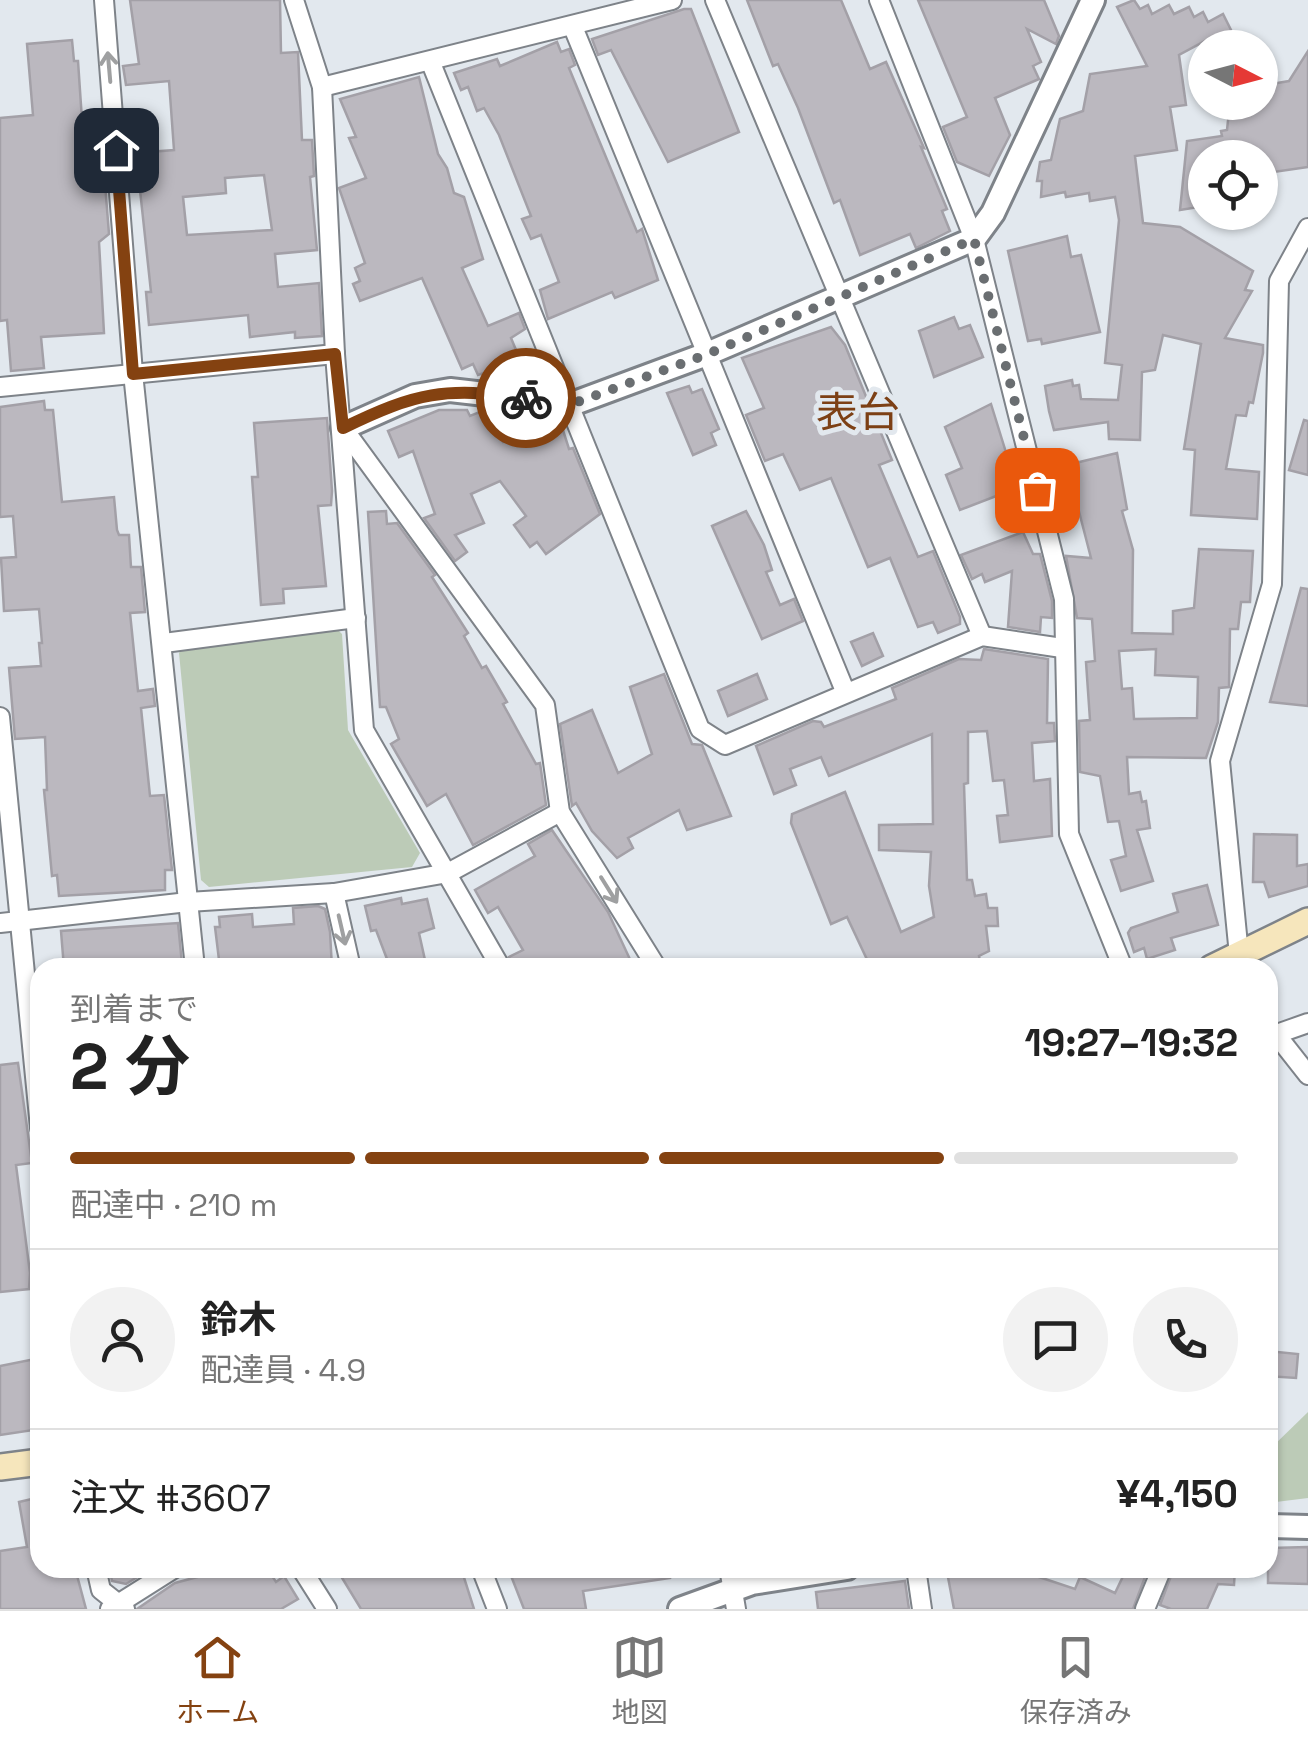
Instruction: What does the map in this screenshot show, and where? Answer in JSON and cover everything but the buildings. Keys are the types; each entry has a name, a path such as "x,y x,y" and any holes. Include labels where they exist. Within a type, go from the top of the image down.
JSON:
{"main road":[{"path":"1234,958 1308,921"},
{"path":"0,1468 30,1464"}],"street":[{"path":"104,0 133,374 164,642 194,958"},
{"path":"294,0 322,87 335,354 364,730 495,958"},
{"path":"322,87 573,28 617,7 672,0"},
{"path":"715,0 982,636"},
{"path":"879,0 974,239 1064,598 1062,648 1069,834 1119,958"},
{"path":"343,428 416,396 450,390 572,404 708,354 974,239 992,213 1093,0"},
{"path":"573,28 844,691"},
{"path":"431,62 700,729 725,744 982,636 1062,648"},
{"path":"1239,956 1220,761 1272,584 1280,282 1308,228"},
{"path":"0,388 335,354"},
{"path":"343,428 545,705 560,812 652,958"},
{"path":"164,642 356,618"},
{"path":"0,718 10,922 30,1059"},
{"path":"10,922 188,902 334,893 448,873 560,812"},
{"path":"334,893 349,958"},
{"path":"1278,1033 1308,1023"},
{"path":"1278,1043 1308,1076"},
{"path":"1278,1526 1308,1527"},
{"path":"98,1578 101,1590 118,1607 161,1578"},
{"path":"307,1578 327,1609"},
{"path":"486,1578 497,1609"},
{"path":"680,1609 733,1588 790,1578"},
{"path":"917,1578 922,1609"},
{"path":"1145,1609 1158,1578"}],"green space":[{"path":"337,629 342,634 348,730 420,853 412,867 209,887 201,880 179,653 184,645"},
{"path":"1308,1412 1308,1498 1278,1502 1278,1441"}],"way so far":[{"path":"526,398 572,404 708,354 974,239 1037,490"}],"district":[{"name":"表台","path":"858,412"}],"route":[{"path":"116,150 133,374 335,354 343,428 416,396 450,390 526,398"}]}
